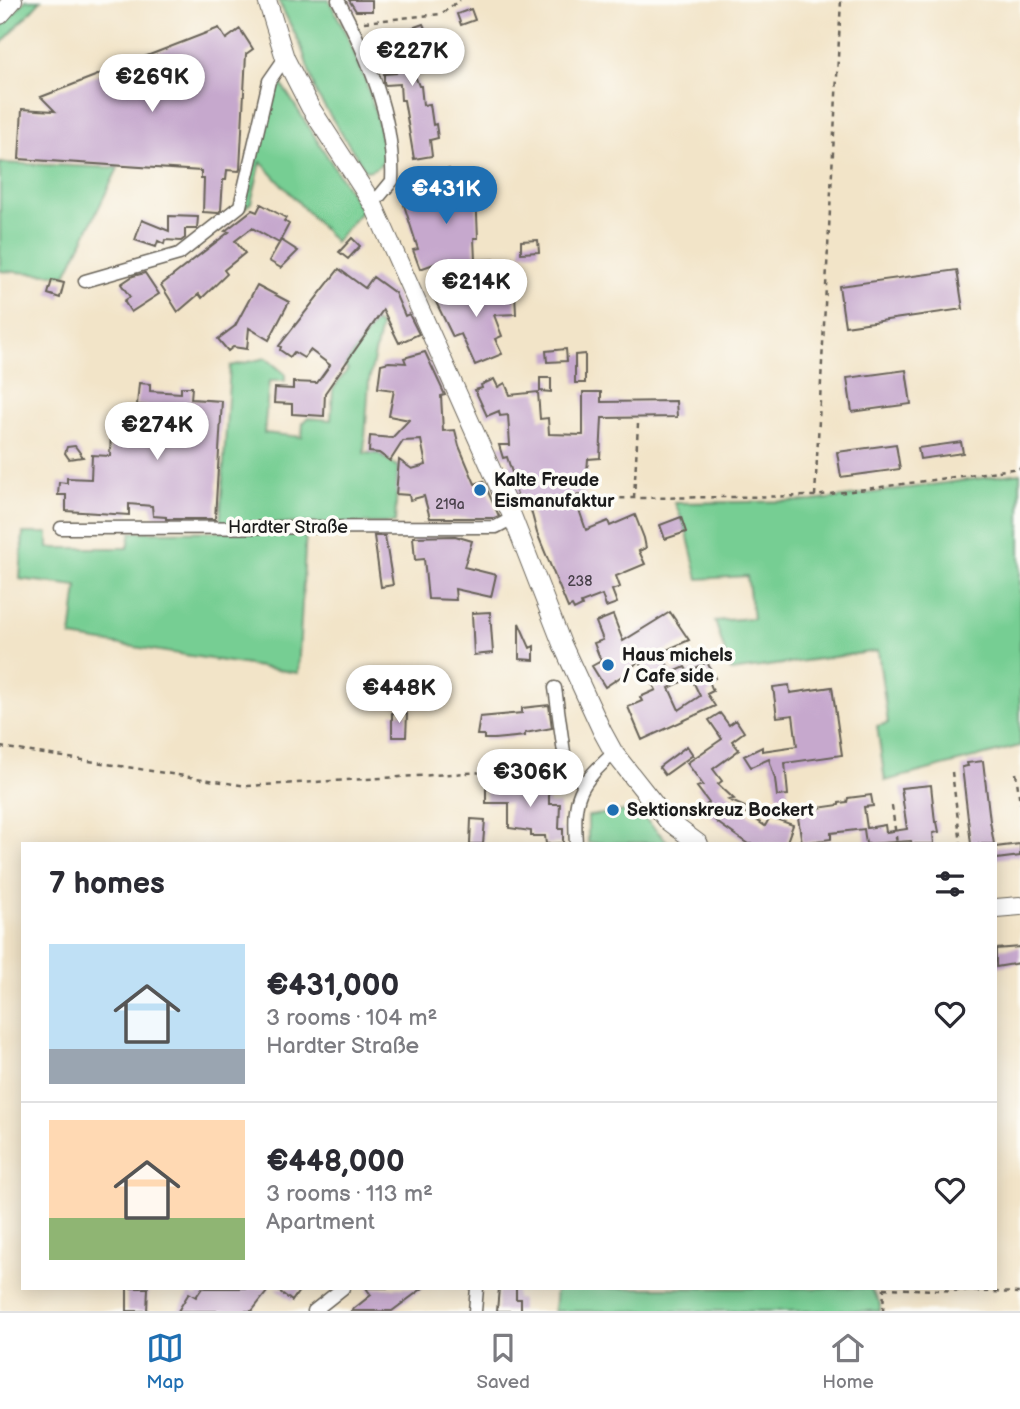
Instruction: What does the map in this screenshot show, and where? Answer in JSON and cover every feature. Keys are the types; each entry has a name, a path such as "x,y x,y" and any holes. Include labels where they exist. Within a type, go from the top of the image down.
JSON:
{"main road":[{"path":"0,15 13,0"},
{"path":"267,0 285,58 310,107 373,204 513,517 562,644 614,753 667,820 696,842"},
{"path":"997,908 1020,906"}],"street":[{"path":"338,0 351,24 383,108 389,136 393,181 373,204"},
{"path":"85,281 179,254 240,206 269,81 285,58"},
{"name":"Hardter Straße","path":"61,528 496,527 513,517"},
{"path":"555,688 566,767 583,783"},
{"path":"576,842 575,818 583,783 614,753"},
{"path":"314,1311 340,1290"},
{"path":"475,1311 477,1290"}],"path":[{"path":"351,24 441,14 460,0"},
{"path":"815,496 841,0"},
{"path":"634,498 638,424"},
{"path":"513,517 530,503 550,499 815,496 1020,468"},
{"path":"0,747 247,786 566,767"},
{"path":"952,772 961,842"},
{"path":"1016,773 1020,803"},
{"path":"892,806 897,842"},
{"path":"883,1311 884,1290"},
{"path":"938,1290 1020,1293"}],"green space":[{"path":"26,0 41,0 0,45 0,28"},
{"path":"278,0 329,0 354,52 374,106 384,154 382,162 376,168 366,171 317,95 301,46"},
{"path":"277,77 362,211 335,242 261,162 251,203 243,209 271,85"},
{"path":"0,163 118,168 66,275 0,271"},
{"path":"375,322 381,326 369,381 364,453 379,454 398,467 395,523 220,524 230,366 266,358 285,374 285,381 269,381 264,433 302,437 303,423 308,418 331,420 333,389 348,369 344,366"},
{"path":"1020,473 1020,746 885,781 877,726 888,723 878,651 731,671 715,621 753,618 747,576 698,579 687,533 675,503 813,501"},
{"path":"306,531 298,673 71,637 77,586 20,579 23,533 48,533 48,548 128,548 131,532"},
{"path":"639,809 643,817 668,842 588,842 588,816"},
{"path":"556,1290 871,1290 880,1303 880,1311 554,1311"}],"building":[{"path":"349,0 372,0 372,11 356,11"},
{"path":"471,9 475,20 461,25 457,14"},
{"path":"423,24 426,30 430,29 434,40 405,50 421,86 423,105 430,104 438,138 430,140 432,156 414,159 400,84 385,85 384,82 384,74 396,73 383,38"},
{"path":"219,28 226,39 240,29 253,49 246,54 240,169 227,170 226,180 223,180 221,210 218,213 203,212 204,179 201,179 201,171 19,159 22,109 55,111 41,97"},
{"path":"449,169 459,205 469,189 476,193 478,238 474,238 475,260 503,259 503,269 449,271 448,259 420,269 413,250 418,249 404,205 422,200 417,178"},
{"path":"261,204 286,218 284,221 289,224 279,243 252,228 235,241 245,253 224,270 227,274 202,298 199,294 178,312 161,285 229,232 225,231 252,210 257,212"},
{"path":"169,216 198,217 197,229 185,229 185,238 181,241 165,240 164,244 158,241 156,247 135,240 142,220 169,231"},
{"path":"352,238 360,246 348,259 339,252"},
{"path":"281,240 298,251 281,268 269,261"},
{"path":"538,240 539,252 521,253 521,241"},
{"path":"339,269 365,288 373,277 395,293 405,316 409,314 419,334 399,343 383,310 325,393 324,416 292,414 292,404 274,403 275,388 293,389 293,382 317,383 330,365 310,350 304,358 294,352 290,357 280,350 279,346"},
{"path":"957,270 963,309 845,326 839,286"},
{"path":"145,273 159,294 131,312 124,301 130,297 121,284 133,276"},
{"path":"52,280 64,283 60,298 48,294"},
{"path":"257,285 289,302 269,340 249,328 247,349 233,347 228,351 218,339 235,326"},
{"path":"449,289 450,292 515,293 516,314 494,315 502,336 495,339 502,354 475,365 461,334 453,337 433,296"},
{"path":"566,349 567,361 547,362 546,351"},
{"path":"425,352 445,395 441,396 443,431 455,430 475,484 483,481 499,516 430,518 424,496 410,500 409,495 396,494 399,460 412,469 426,465 421,440 403,441 390,461 379,453 369,452 370,436 392,438 409,420 389,416 394,390 378,388 381,364 406,363 404,358"},
{"path":"585,354 585,383 575,383 575,355"},
{"path":"906,370 911,404 852,412 847,378"},
{"path":"540,378 551,378 551,392 540,391"},
{"path":"494,379 498,387 505,383 510,395 538,392 540,419 548,418 549,434 583,435 583,392 601,392 601,402 676,401 677,417 602,418 600,458 588,459 585,496 574,495 586,530 608,521 610,526 635,515 644,538 646,548 639,551 645,564 616,576 620,587 612,590 617,603 606,607 602,595 581,603 582,606 574,610 572,606 568,608 537,533 528,499 519,501 507,457 503,458 499,445 510,445 508,415 500,416 499,411 487,416 475,390"},
{"path":"139,383 150,384 150,391 181,393 181,387 192,387 191,399 222,401 215,519 166,519 153,516 152,506 129,504 129,515 66,511 66,495 58,495 59,482 67,483 67,478 91,479 92,455 110,456 111,432 145,434 147,406 137,405"},
{"path":"961,442 963,453 920,459 918,448"},
{"path":"896,444 900,469 841,477 837,452"},
{"path":"75,446 83,457 69,459 65,453 67,447"},
{"path":"681,517 686,532 665,539 660,525"},
{"path":"374,536 385,536 393,585 381,587"},
{"path":"455,536 472,541 464,567 496,575 491,597 455,589 456,600 428,599 424,559 415,560 413,537"},
{"path":"490,612 493,653 474,655 472,613"},
{"path":"670,612 689,640 660,653 672,673 685,667 688,672 707,662 715,678 709,681 713,691 707,694 715,706 642,740 628,707 642,701 640,697 656,690 639,660 628,672 605,687 592,666 601,661 594,643 603,640 596,622 613,615 623,641","holes":["691,677 700,696 679,710 669,688"]},
{"path":"519,623 530,648 534,646 534,660 519,659"},
{"path":"789,685 790,693 832,687 842,755 785,763 788,795 777,796 769,759 751,767 744,756 762,747 762,751 797,746 793,715 777,717 773,687"},
{"path":"549,705 552,728 525,733 525,736 494,739 484,739 484,735 477,735 480,717 522,713 522,708"},
{"path":"392,713 407,714 406,737 392,737"},
{"path":"720,713 729,725 736,720 744,732 732,741 739,750 713,769 722,781 718,784 734,799 729,800 745,807 742,810 765,826 770,817 793,825 787,842 745,842 702,808 709,803 697,787 703,785 687,763 722,739 709,720"},
{"path":"687,746 693,755 665,775 659,767"},
{"path":"983,761 994,842 971,842 962,767 968,766 967,763"},
{"path":"549,782 549,804 560,804 559,829 563,829 563,842 546,842 545,836 531,836 531,831 509,828 509,803 486,803 486,789 506,787 506,784"},
{"path":"931,785 935,822 939,832 933,833 934,842 866,842 864,829 831,833 831,839 802,842 797,811 839,805 847,802 848,798 871,795 873,806 864,807 867,828 885,825 886,832 907,829 901,788"},
{"path":"471,819 485,820 483,842 470,842"},
{"path":"1020,844 1020,856 997,859 997,847"},
{"path":"1020,947 1020,963 997,967 997,949"},
{"path":"127,1290 148,1290 147,1311 127,1311"},
{"path":"201,1290 268,1290 252,1311 178,1311 189,1293 196,1297"},
{"path":"278,1290 300,1290 292,1301"},
{"path":"367,1290 420,1290 392,1311 351,1311 371,1295"},
{"path":"499,1290 516,1290 516,1299 521,1299 521,1311 497,1311"}],"place":[{"name":"Kalte Freude Eismanufaktur","path":"480,490"},
{"name":"Haus michels / Cafe side","path":"608,665"},
{"name":"Sektionskreuz Bockert","path":"613,810"}]}
